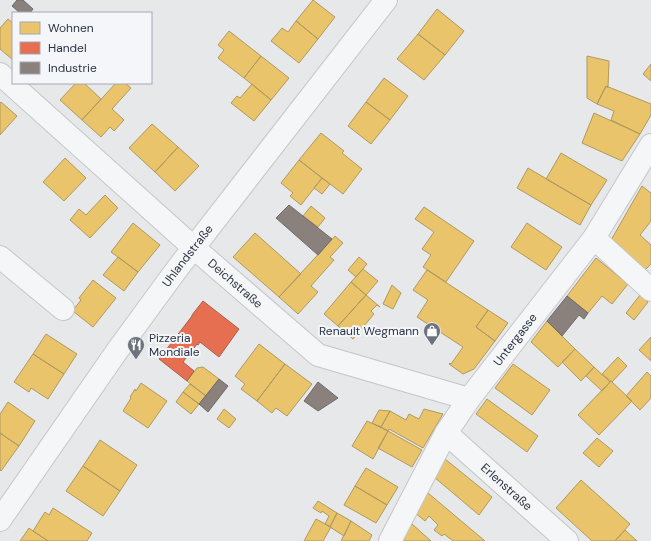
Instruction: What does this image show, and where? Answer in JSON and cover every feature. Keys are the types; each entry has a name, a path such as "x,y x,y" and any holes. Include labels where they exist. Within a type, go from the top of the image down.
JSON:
{"street":[{"name":"Uhlandstraße","path":"0,520 117,350 193,247 386,0"},
{"name":"Deichstraße","path":"0,74 193,247 318,355 469,399"},
{"name":"Untergasse","path":"390,541 446,433 469,399 594,238 651,145"},
{"path":"594,238 651,290"},
{"path":"0,258 63,309"},
{"name":"Erlenstraße","path":"446,433 567,541"}],"building: Wohnen":[{"path":"313,0 335,17 318,39 296,21"},
{"path":"437,9 464,31 445,55 418,34"},
{"path":"8,19 12,22 12,59 0,49 0,28"},
{"path":"296,21 318,39 299,63 271,41 282,28 288,32"},
{"path":"229,31 261,56 244,78 218,58 224,50 218,45"},
{"path":"418,34 445,55 424,80 397,59"},
{"path":"261,56 289,78 271,100 244,78"},
{"path":"587,56 609,61 608,88 606,86 597,104 587,98"},
{"path":"651,64 651,81 643,74"},
{"path":"384,78 408,96 390,120 366,102"},
{"path":"75,84 85,84 101,99 82,120 60,100"},
{"path":"115,84 126,84 131,88 112,109 124,120 114,131 110,127 101,137 82,120"},
{"path":"252,84 271,100 254,121 231,103 237,96 240,98"},
{"path":"606,86 651,104 651,115 640,134 611,120 614,111 597,104"},
{"path":"1,102 17,116 0,135 0,104"},
{"path":"366,102 390,120 371,144 348,126"},
{"path":"594,113 640,134 622,161 582,143"},
{"path":"152,124 178,147 155,172 129,148"},
{"path":"321,133 344,151 342,153 362,169 343,194 299,160"},
{"path":"178,147 199,166 175,191 155,172"},
{"path":"561,153 607,180 591,205 546,179"},
{"path":"65,158 86,178 64,201 43,182"},
{"path":"299,160 322,178 301,205 290,196 293,193 281,183"},
{"path":"528,168 591,205 580,225 517,188"},
{"path":"322,178 330,184 322,194 314,188"},
{"path":"642,186 651,193 651,221 640,235 651,245 651,264 645,270 611,240"},
{"path":"105,195 118,208 90,238 70,220 79,209 86,215"},
{"path":"311,206 325,218 318,227 303,216"},
{"path":"424,207 474,241 446,282 423,267 431,255 422,249 434,232 415,219"},
{"path":"133,223 160,245 138,272 111,252"},
{"path":"527,223 562,247 546,270 511,247"},
{"path":"255,233 301,274 279,297 233,257"},
{"path":"335,236 343,243 330,257 334,260 311,286 318,292 298,314 279,297"},
{"path":"118,257 138,272 124,291 103,275"},
{"path":"359,257 367,264 356,277 348,270"},
{"path":"596,258 628,284 612,304 602,296 588,313 567,296"},
{"path":"363,269 378,281 366,295 351,282"},
{"path":"427,270 488,310 476,327 495,341 474,369 463,374 449,364 451,364 463,347 417,317 428,300 413,290"},
{"path":"93,280 116,298 93,327 69,308 70,306 74,309 81,300 79,298"},
{"path":"351,282 366,295 338,326 324,314"},
{"path":"392,285 401,293 393,309 383,304"},
{"path":"366,295 380,307 377,305 371,311 374,314 353,339 338,326"},
{"path":"640,295 648,302 634,320 626,313"},
{"path":"488,310 508,323 495,341 476,327"},
{"path":"547,321 575,349 558,367 531,342"},
{"path":"46,334 77,354 64,374 33,354"},
{"path":"651,337 651,361 639,350"},
{"path":"259,344 285,364 257,401 241,389 245,384 235,376"},
{"path":"575,349 594,367 581,381 562,362"},
{"path":"33,354 64,374 48,399 31,388 29,392 14,382"},
{"path":"618,357 627,366 612,382 602,374"},
{"path":"285,364 312,384 287,416 276,408 272,413 257,401"},
{"path":"513,364 550,390 532,415 495,388"},
{"path":"203,367 219,379 206,396 187,381 197,368"},
{"path":"594,367 610,382 602,391 586,376"},
{"path":"647,372 651,376 651,398 640,410 626,396"},
{"path":"611,381 632,401 599,435 578,415"},
{"path":"141,383 167,401 148,428 123,411 135,389 136,391"},
{"path":"190,384 206,396 199,404 183,392"},
{"path":"183,392 199,404 191,414 176,402"},
{"path":"487,399 538,436 527,452 476,414"},
{"path":"8,402 35,421 19,446 0,433 0,414"},
{"path":"224,409 236,419 229,428 217,419"},
{"path":"424,409 443,414 423,448 389,429 388,431 381,427 390,411 406,420 409,414 419,419"},
{"path":"379,410 390,411 381,427 372,423"},
{"path":"367,421 388,431 373,459 352,446"},
{"path":"388,431 422,450 412,467 378,448"},
{"path":"0,433 19,446 1,471 0,470"},
{"path":"597,438 613,451 599,467 583,453"},
{"path":"100,440 137,465 120,491 83,466"},
{"path":"445,459 492,497 479,515 434,477"},
{"path":"83,466 120,491 103,516 66,491"},
{"path":"366,468 398,487 387,505 355,486"},
{"path":"581,480 630,524 615,541 592,541 556,508"},
{"path":"355,486 387,505 376,523 344,505"},
{"path":"428,493 485,541 453,541 444,534 442,536 434,530 438,525 429,516 425,521 414,512 420,501"},
{"path":"318,501 337,513 330,527 325,524 329,516 322,511 321,513 313,508"},
{"path":"53,508 92,533 87,541 48,541 33,531 45,512 49,515"},
{"path":"337,513 351,521 344,536 330,527"},
{"path":"316,519 331,527 323,541 304,541"},
{"path":"351,521 372,535 369,541 341,541"},
{"path":"412,524 431,541 397,541"},
{"path":"29,528 33,531 48,541 20,541"},
{"path":"625,530 637,541 615,541"}],"building: Handel":[{"path":"203,301 239,329 219,357 200,342 198,345 197,344 183,362 194,371 187,381 159,359"}],"building: Industrie":[{"path":"17,0 23,0 33,9 31,12 19,12 12,6"},
{"path":"289,205 332,239 318,255 276,218"},
{"path":"567,296 588,313 584,319 579,315 562,336 547,321"},
{"path":"219,379 228,386 208,412 199,404"},
{"path":"318,382 338,398 318,411 304,401"}],"place":[{"name":"Renault Wegmann","path":"432,346"},
{"name":"Pizzeria Mondiale","path":"136,360"}]}
